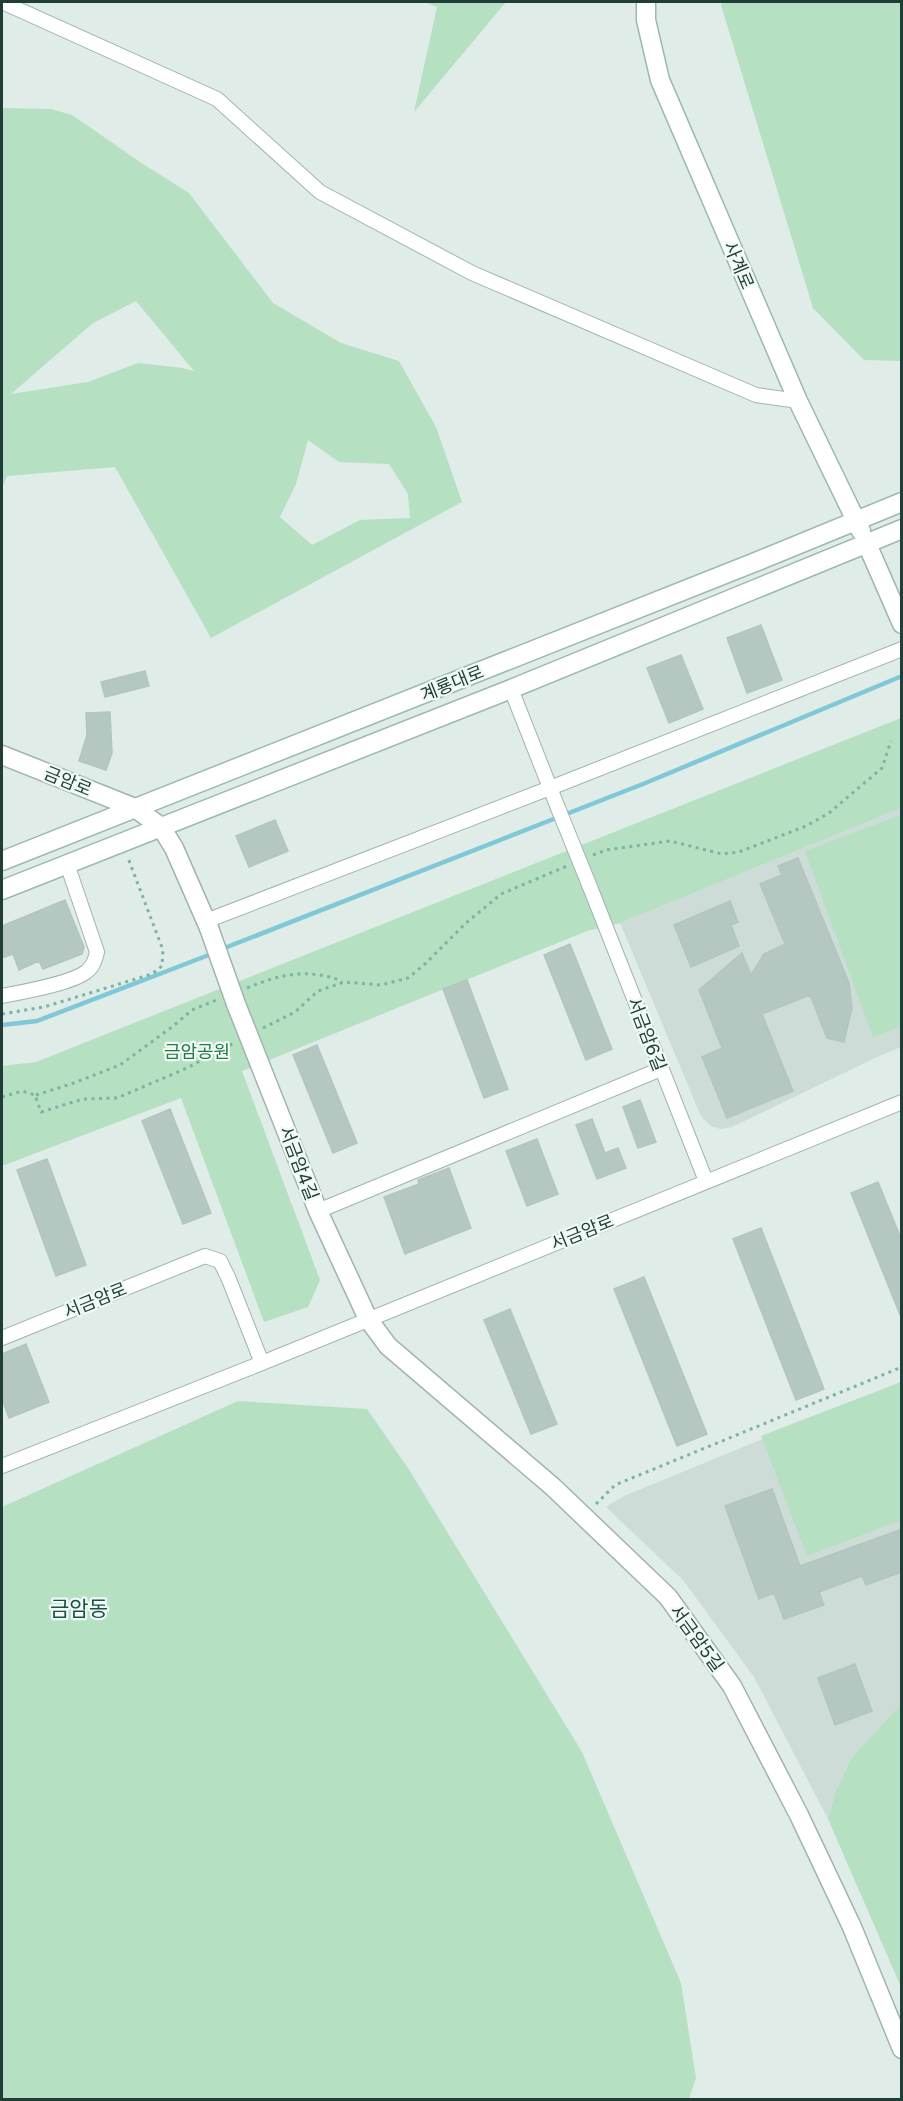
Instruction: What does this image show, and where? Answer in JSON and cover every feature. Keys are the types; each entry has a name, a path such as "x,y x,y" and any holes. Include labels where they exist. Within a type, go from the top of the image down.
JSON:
{"main road":[{"name":"사계로","path":"646,2 646,20 660,80 798,401 857,521 902,624"},
{"name":"계룡대로","path":"2,861 902,502"},
{"name":"계룡대로","path":"2,890 511,689 902,529"},
{"name":"금암로","path":"2,755 135,808"},
{"path":"135,808 161,827 174,848 207,925"},
{"name":"서금암4길","path":"207,925 233,997 318,1211 368,1319"},
{"name":"서금암5길","path":"368,1319 388,1346 553,1487 668,1597 732,1686 799,1815 852,1927 902,2049"}],"street":[{"path":"2,2 217,99 320,192 472,273 756,395 798,401"},
{"path":"207,925 902,649"},
{"path":"511,689 550,788"},
{"name":"서금암6길","path":"550,788 706,1181"},
{"path":"2,996 51,986 85,973 94,963 96,952 67,864"},
{"path":"318,1211 661,1069"},
{"name":"서금암로","path":"2,1465 262,1363 902,1102"},
{"name":"서금암로","path":"2,1338 205,1256 220,1261 262,1363"}],"path":[{"path":"585,859 606,850 670,841 722,854 739,852 806,826 829,813 882,768 891,741"},
{"path":"2,1097 22,1090 35,1095 120,1065 172,1028 192,1010 233,997 270,978 301,973 325,975 344,982 381,985 408,978 466,923 501,894 574,863"},
{"path":"35,1095 41,1112 83,1099 117,1098 187,1068 295,1012 318,992 344,982"},
{"path":"584,1517 615,1485 902,1367"}],"shaded area":[{"path":"901,808 901,1047 732,1127 720,1129 711,1126 701,1116 620,923"},
{"path":"901,1382 901,1704 852,1757 836,1790 828,1819 754,1677 683,1580 606,1507 624,1496"}],"green space":[{"path":"424,2 506,2 414,112 437,7"},
{"path":"722,2 901,2 901,361 864,360 813,308 721,5"},
{"path":"2,108 51,109 72,115 189,193 273,303 341,343 399,361 436,427 462,502 211,638 115,467 7,476 2,488","holes":["136,301 194,371 138,363 88,382 11,394 93,323","308,440 339,462 389,464 408,494 410,518 360,520 312,545 280,517 296,484"]},
{"name":"금암공원","path":"901,718 901,808 620,923 587,931 242,1071 320,1280 308,1307 264,1322 181,1098 2,1166 2,1066 36,1062"},
{"path":"901,815 901,1026 873,1037 805,851"},
{"path":"901,1382 901,1520 807,1556 761,1436"},
{"path":"238,1401 367,1409 408,1468 582,1752 681,1983 696,2078 689,2099 2,2099 2,1507"},
{"path":"901,1704 901,1987 828,1819 836,1790 852,1757"}],"building":[{"path":"761,625 782,680 747,693 727,638"},
{"path":"681,655 703,709 669,723 647,668"},
{"path":"145,671 149,686 105,697 101,682"},
{"path":"110,712 112,753 106,770 79,761 87,735 86,713"},
{"path":"275,820 288,851 249,867 236,836"},
{"path":"798,858 849,983 852,1008 844,1042 827,1038 810,995 762,1014 793,1091 727,1118 702,1057 722,1048 699,990 742,953 751,975 764,954 785,944 760,884 782,875 778,866"},
{"path":"65,900 84,947 82,954 43,969 39,961 19,970 13,954 2,958 2,926"},
{"path":"730,901 738,922 731,925 739,946 691,967 674,925"},
{"path":"570,944 612,1049 586,1060 544,955"},
{"path":"467,980 508,1089 484,1098 443,989"},
{"path":"317,1045 357,1143 333,1153 293,1055"},
{"path":"640,1100 656,1142 638,1148 623,1107"},
{"path":"170,1109 211,1213 183,1224 142,1121"},
{"path":"592,1119 605,1153 618,1148 626,1168 597,1179 576,1125"},
{"path":"537,1139 558,1194 527,1206 506,1151"},
{"path":"47,1159 86,1265 56,1276 17,1170"},
{"path":"449,1168 471,1228 405,1254 384,1197 419,1184 418,1180"},
{"path":"878,1182 902,1241 901,1317 851,1193"},
{"path":"761,1228 824,1389 796,1400 733,1239"},
{"path":"644,1277 707,1434 677,1446 614,1289"},
{"path":"510,1309 557,1424 531,1434 484,1320"},
{"path":"26,1344 49,1402 9,1418 2,1399 2,1354"},
{"path":"772,1489 800,1566 902,1529 902,1572 866,1585 862,1576 819,1592 824,1605 784,1619 774,1593 759,1599 725,1506"},
{"path":"855,1664 872,1711 835,1725 818,1678"}],"waterway":[{"path":"222,949 643,784 902,676"},
{"path":"2,1025 37,1021 214,953"}],"district":[{"name":"금암동","path":"79,1608"}]}
